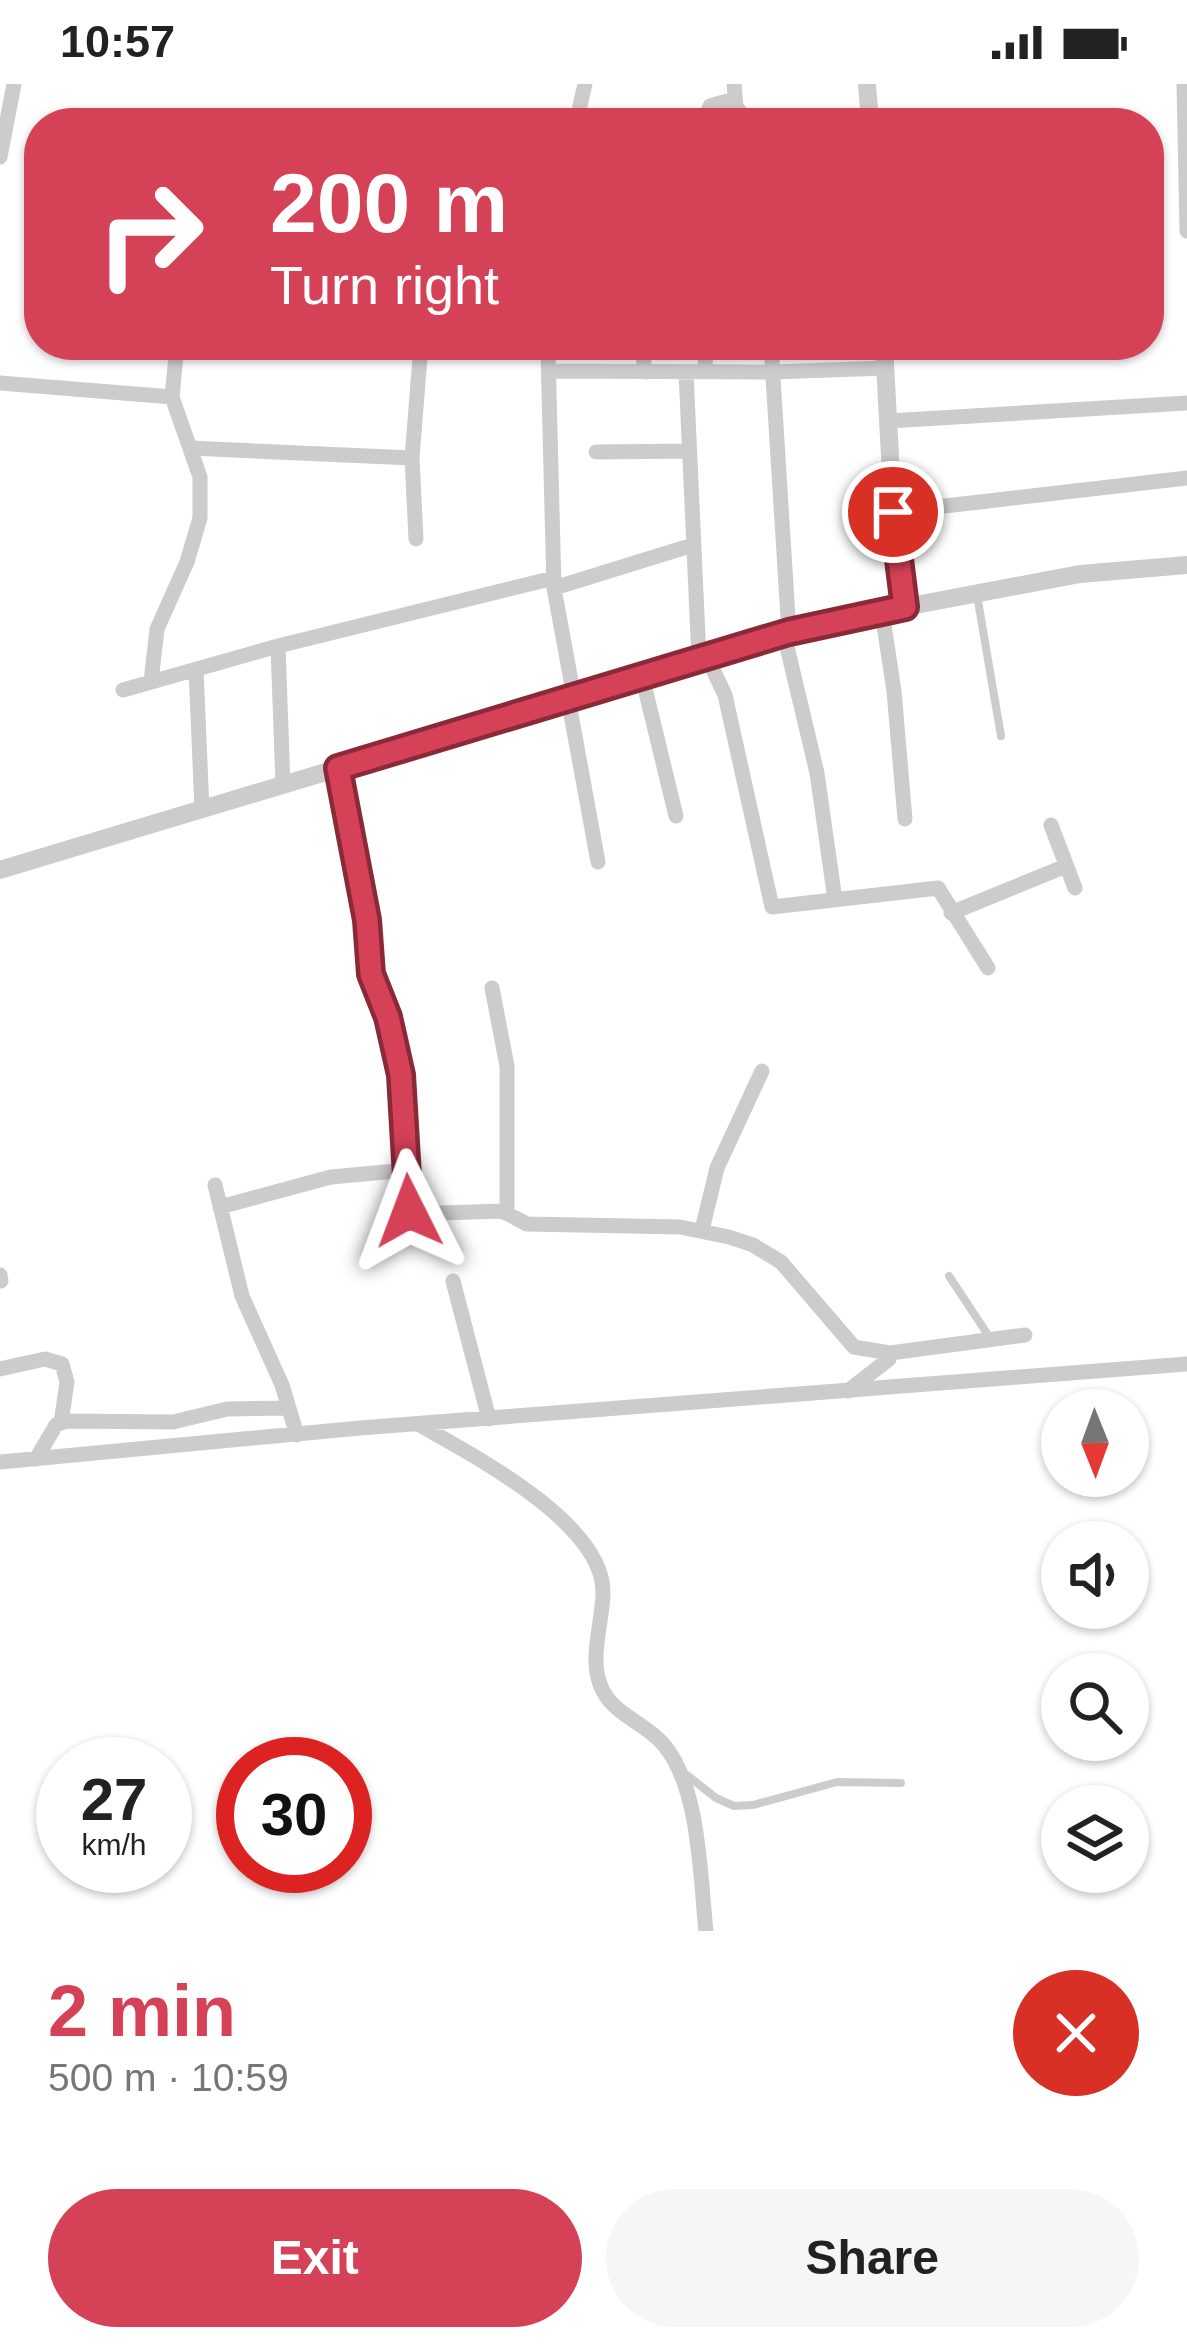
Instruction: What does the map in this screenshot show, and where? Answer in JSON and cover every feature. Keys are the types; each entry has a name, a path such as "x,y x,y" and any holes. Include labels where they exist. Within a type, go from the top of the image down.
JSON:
{"street":[{"path":"0,157 14,84"},
{"path":"1184,84 1187,231"},
{"path":"151,682 157,628 196,538 200,477 172,397 176,360"},
{"path":"416,539 412,458 420,360"},
{"path":"549,360 554,583 598,862"},
{"path":"644,360 645,372"},
{"path":"705,360 706,372"},
{"path":"772,360 786,633 817,772 835,900"},
{"path":"885,360 893,512 905,607"},
{"path":"550,371 886,368"},
{"path":"686,372 693,545 704,658 725,695 772,908 934,887 988,968"},
{"path":"0,383 172,397"},
{"path":"889,421 1187,403"},
{"path":"190,448 412,458"},
{"path":"596,452 689,451"},
{"path":"893,512 1187,478"},
{"path":"123,690 278,646 554,583 693,545"},
{"path":"0,849 7,868 786,633 1080,574 1187,565"},
{"path":"882,612 905,819"},
{"path":"278,646 283,785"},
{"path":"196,669 202,810"},
{"path":"642,676 676,816"},
{"path":"338,768 367,920 371,974 388,1017 401,1075 413,1216 507,1212 526,1225 702,1230 753,1245 791,1273 854,1347 890,1353 1024,1335"},
{"path":"1051,825 1075,888"},
{"path":"951,913 1066,866"},
{"path":"493,988 507,1066 507,1212"},
{"path":"702,1230 717,1168 762,1071"},
{"path":"220,1207 331,1177 407,1170"},
{"path":"215,1185 242,1296 297,1435"},
{"path":"453,1280 489,1419"},
{"path":"848,1391 889,1359 890,1353"},
{"path":"0,1369 45,1359 62,1364 67,1382 61,1423 35,1459"},
{"path":"0,1462 1187,1364"},
{"path":"61,1423 173,1422 226,1409 289,1408"},
{"path":"418,1424 489,1465 586,1542 596,1558 603,1585 598,1680 608,1700 665,1746 678,1767 692,1821 706,1931"}],"lane":[{"path":"977,592 1001,736"},
{"path":"949,1276 990,1340"},
{"path":"678,1767 716,1798 734,1806 838,1782 901,1783"}],"route":[{"path":"409,1211 401,1075 388,1017 371,974 367,920 338,768 789,632 905,607 893,512"}]}
